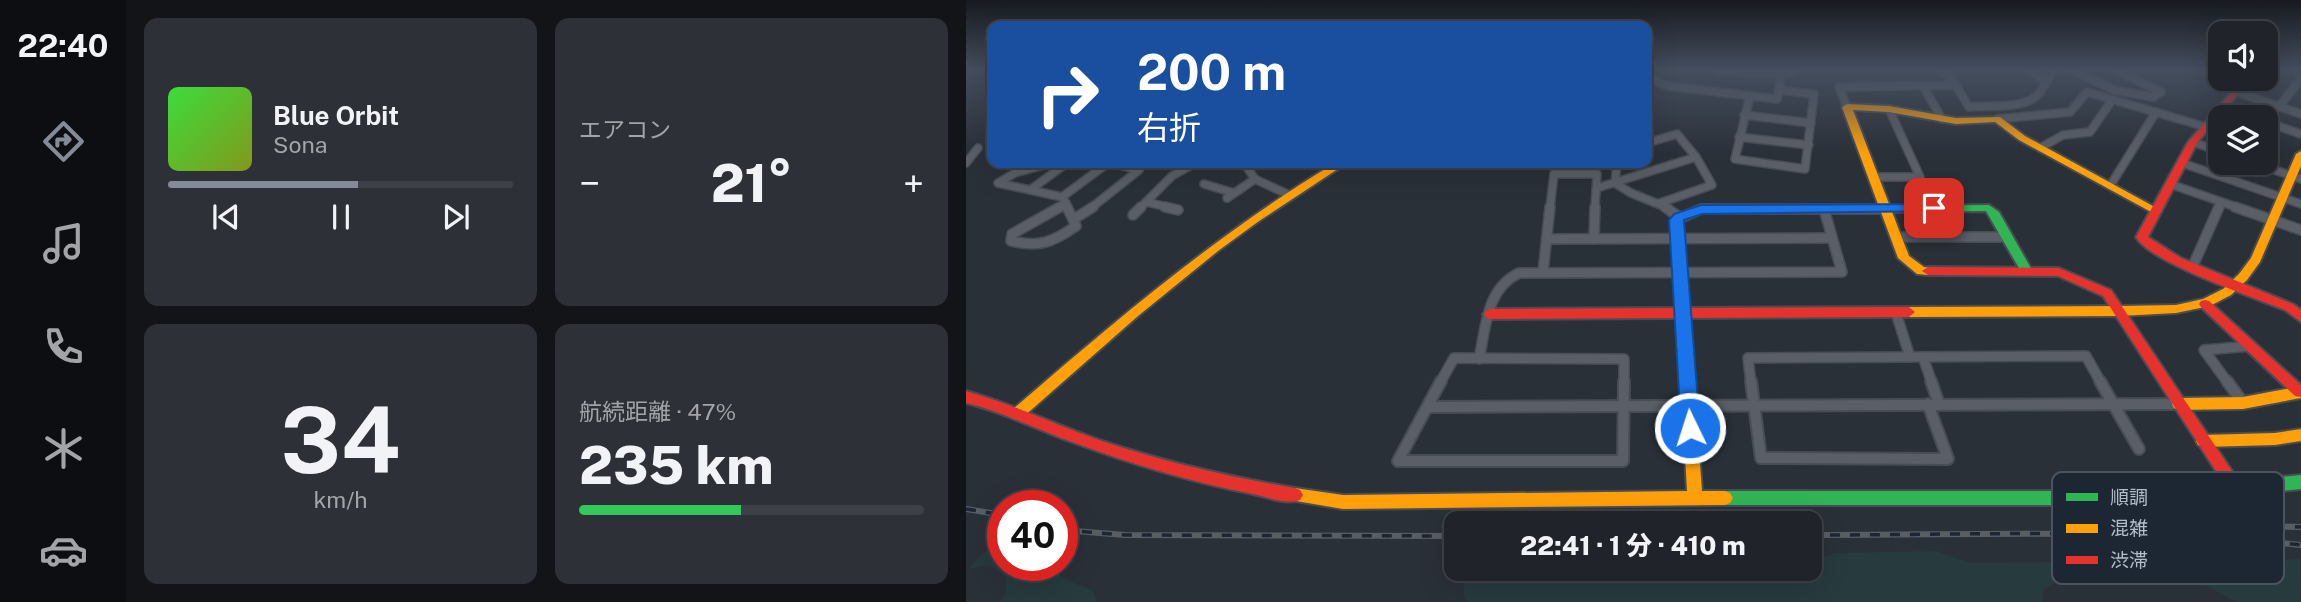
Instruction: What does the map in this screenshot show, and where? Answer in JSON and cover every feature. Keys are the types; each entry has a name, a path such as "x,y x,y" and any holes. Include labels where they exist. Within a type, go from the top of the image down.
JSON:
{"street":[{"path":"1750,97 1735,159 1805,169 1814,97"},
{"path":"1760,97 1777,97"},
{"path":"1843,97 1904,257 1921,271 2059,272 2107,293 2224,472"},
{"path":"1929,97 1942,119"},
{"path":"1963,97 1969,107 2027,102 2034,97"},
{"path":"1847,107 1889,109 1956,121 2070,112 2083,97"},
{"path":"2103,97 2206,127 2193,142 2170,184 2142,237 2144,241 2192,268 2289,307 2301,317"},
{"path":"2251,97 2301,114"},
{"path":"2279,107 2287,97"},
{"path":"2040,148 2063,135 2090,132 2112,100"},
{"path":"1874,177 1920,177 1889,109"},
{"path":"2110,186 2156,113"},
{"path":"1744,115 1811,123"},
{"path":"1997,119 2040,148 2157,211"},
{"path":"2278,127 2301,134"},
{"path":"1652,142 1677,134 1696,157 1712,185 1660,203"},
{"path":"1739,136 1809,145"},
{"path":"2193,142 2208,147"},
{"path":"966,163 978,148"},
{"path":"1489,314 2120,311 2205,304 2236,286 2258,256 2288,174 2301,154"},
{"path":"1597,188 1696,157"},
{"path":"2182,163 2301,204"},
{"path":"1033,168 1015,173 998,183 1064,200 1076,226 1053,243 1034,247 1011,241 1012,234 1064,200 1104,168"},
{"path":"1030,190 1061,168"},
{"path":"1074,219 1084,215 1139,170 1131,168"},
{"path":"1133,215 1172,176 1186,168"},
{"path":"1247,168 1255,179 1286,194"},
{"path":"1017,414 1166,285 1286,194 1333,168"},
{"path":"1615,183 1616,168"},
{"path":"2278,171 2301,179"},
{"path":"1543,272 1554,174 1597,174 1594,239"},
{"path":"1204,184 1231,195 1255,179"},
{"path":"1615,183 1632,195 1670,207 1679,217"},
{"path":"2170,184 2301,230"},
{"path":"1146,202 1178,211"},
{"path":"2192,268 2221,202"},
{"path":"1695,498 1676,220 1679,217 1701,209 1989,208 1994,212 2027,272"},
{"path":"1479,359 1497,289 1503,281 1519,273 1842,272 1824,209"},
{"path":"1897,237 2007,237"},
{"path":"1547,239 1831,238"},
{"path":"2205,304 2301,392"},
{"path":"1896,313 1910,357"},
{"path":"2243,403 2204,350 2250,346"},
{"path":"1923,357 1948,459 1762,458 1748,358 2086,356 2139,449"},
{"path":"1454,358 1624,359 1623,461 1398,461 1428,407 1454,358"},
{"path":"1428,407 2243,403 2301,392"},
{"path":"966,397 1076,438 1200,477 1343,502 1695,498 2052,499"},
{"path":"2203,441 2275,439 2301,435"}],"green space":[{"path":"987,551 987,565 968,569"},
{"path":"1936,551 1971,563 2052,562 2053,584 2044,589 2042,602 1467,602 1464,595 1464,581 1822,581 1822,558 1836,553"},
{"path":"2284,559 2300,559 2301,602 2236,602 2203,584 2284,584"},
{"path":"1006,581 1069,581 1093,591 1097,602 1000,602 1006,594"}],"railway":[{"path":"966,509 987,512"},
{"path":"2284,527 2301,527"},
{"path":"1078,531 1125,535 1444,536"},
{"path":"1822,535 2052,534"},
{"path":"2284,544 2301,545"}],"traffic: fast":[{"path":"1886,209 1989,208 1994,212 2027,272"},
{"path":"2284,484 2301,482"},
{"path":"1725,498 2052,498"}],"traffic: slow":[{"path":"1928,271 1921,271 1904,258 1847,107 1889,109 1956,121 1997,119 2022,138 2157,211"},
{"path":"1909,312 2120,311 2176,309 2206,303 2227,292 2243,277 2256,259 2301,154"},
{"path":"1017,414 1174,280 1255,219 1334,168"},
{"path":"1683,313 1695,498"},
{"path":"2179,404 2243,403 2301,392"},
{"path":"2203,441 2275,439 2301,435"},
{"path":"1295,495 1343,502 1725,498"}],"traffic: jam":[{"path":"2231,97 2193,142 2142,237 2144,241 2177,261 2289,307 2301,317"},
{"path":"1928,271 2059,272 2107,293 2224,472"},
{"path":"2205,304 2300,392"},
{"path":"1489,314 1909,312"},
{"path":"966,397 1158,464 1212,479 1295,495"}],"route":[{"path":"1690,428 1676,220 1679,217 1701,209 1934,208"}]}
